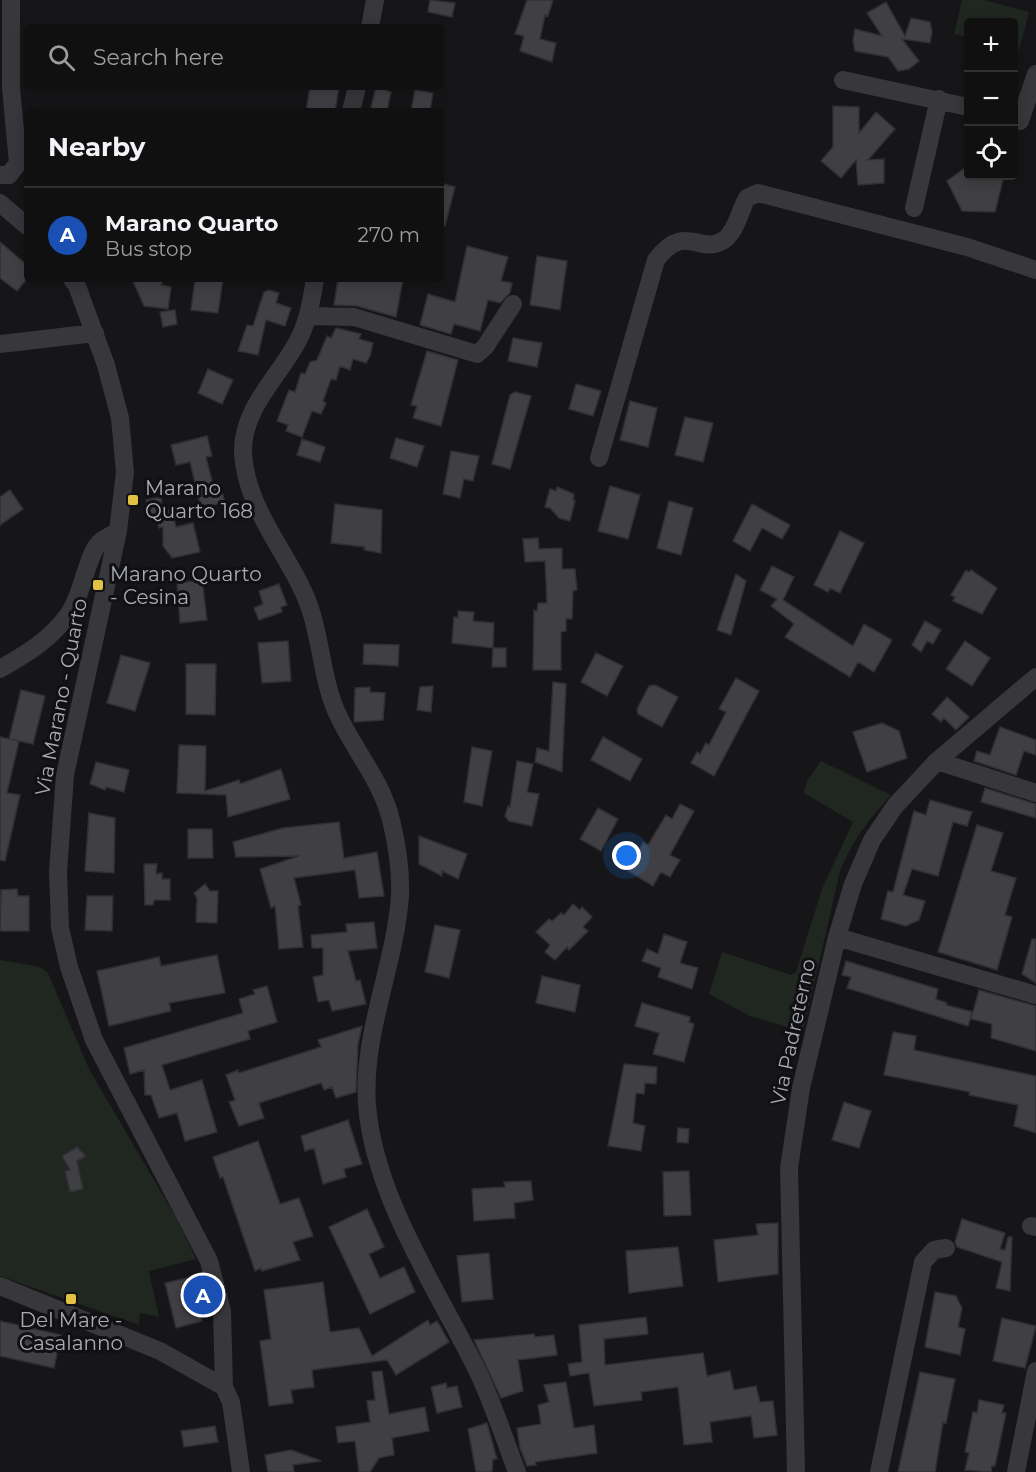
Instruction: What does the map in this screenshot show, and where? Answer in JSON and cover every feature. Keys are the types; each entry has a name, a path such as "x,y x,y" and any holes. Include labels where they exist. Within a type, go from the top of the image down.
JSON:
{"street":[{"path":"0,175 9,175 18,163 10,88 11,0"},
{"path":"371,24 375,0"},
{"path":"1018,120 1020,121 1036,74"},
{"path":"843,80 964,106"},
{"path":"352,108 356,90"},
{"path":"914,208 939,99"},
{"path":"599,458 656,260 667,246 681,240 712,243 724,240 734,227 747,198 758,193 967,247 1036,270"},
{"path":"0,203 24,223"},
{"name":"Via Marano - Quarto","path":"73,282 95,333 120,418 125,472 118,531 65,775 58,872 60,928 69,967 94,1040 209,1261 222,1311 224,1387 231,1402 241,1472"},
{"path":"315,282 310,316 295,346 272,379 243,429 245,464 258,510 304,594 312,614 338,715 377,784 390,816 400,868 397,918 378,1000 368,1073 367,1103 373,1144 381,1171 413,1247 477,1372 517,1472"},
{"path":"310,316 354,317 477,354 485,347 513,304"},
{"path":"0,344 95,333"},
{"path":"0,669 37,648 69,615 87,576 95,549 102,540 118,531"},
{"name":"Via Padreterno","path":"796,1472 789,1168 801,1088 837,937 853,884 872,840 895,806 937,761 1036,677"},
{"path":"937,761 1036,793"},
{"path":"837,937 1036,995"},
{"path":"879,1472 923,1262 934,1250 946,1248"},
{"path":"0,1286 160,1351 224,1387"},
{"path":"1016,1472 1036,1371"}],"shaded area":[{"path":"962,0 984,0 1029,12 1019,50 1018,18 964,18 964,36 954,34"},
{"path":"821,761 891,795 862,831 840,871 803,1032 750,1016 709,994 722,952 791,975 796,972 822,889 853,822 804,793 807,781"},
{"path":"0,960 40,967 48,973 89,1069 178,1221 196,1259 149,1271 159,1317 140,1313 139,1325 0,1276"}],"building":[{"path":"430,0 455,3 452,17 428,12"},
{"path":"527,0 553,0 548,16 545,15 540,39 556,43 552,62 520,51 524,36 515,34"},
{"path":"886,2 905,36 911,18 930,22 932,32 930,43 902,39 919,61 909,69 898,71 888,57 855,51 853,41 855,29 882,36 867,13"},
{"path":"310,90 338,90 336,108 306,108"},
{"path":"375,90 391,92 388,108 371,108"},
{"path":"415,90 433,93 430,108 412,108"},
{"path":"833,106 859,107 859,133 876,112 895,129 868,160 884,159 884,183 858,185 856,160 841,178 821,161 833,147"},
{"path":"964,169 964,180 1003,180 995,212 962,211 947,181"},
{"path":"444,184 455,187 444,226"},
{"path":"0,242 24,262 24,282 17,291 0,278"},
{"path":"467,246 508,257 501,281 512,283 510,293 500,303 488,300 480,331 454,324 451,334 420,325 428,294 455,302"},
{"path":"537,256 567,261 560,310 530,305"},
{"path":"133,282 162,282 161,285 171,287 168,309 144,306"},
{"path":"195,282 223,282 218,313 191,310"},
{"path":"338,282 402,282 396,317 357,306 334,305"},
{"path":"269,290 279,293 276,303 291,308 285,326 266,320 258,355 238,351 247,325 253,326 264,292"},
{"path":"175,310 177,324 163,327 160,312"},
{"path":"336,328 361,334 359,339 373,343 370,356 366,363 353,359 350,370 340,366 336,380 331,379 321,414 312,411 302,437 286,431 288,425 277,421 289,390 295,392 301,373 305,374 310,362 317,360 327,336 331,338"},
{"path":"513,338 542,343 537,367 508,361"},
{"path":"427,351 458,360 441,426 413,418 417,406 411,405"},
{"path":"208,369 233,380 222,404 198,393"},
{"path":"576,384 601,391 593,416 569,409"},
{"path":"515,392 531,396 510,469 492,464 510,395"},
{"path":"630,401 657,408 648,447 620,440"},
{"path":"685,417 713,423 703,462 675,455"},
{"path":"207,436 212,456 206,457 213,485 219,483 225,502 201,508 190,462 176,465 171,445"},
{"path":"396,438 424,446 417,467 390,458"},
{"path":"302,439 325,447 320,462 297,455"},
{"path":"451,451 479,456 473,481 464,479 460,498 443,494"},
{"path":"610,486 640,495 628,539 598,531"},
{"path":"557,487 574,494 573,500 575,501 570,521 559,518 550,508 545,507 550,489 556,491"},
{"path":"10,490 23,509 0,525 0,497"},
{"path":"161,497 163,511 172,509 176,527 193,523 200,552 172,558 163,546 163,527 159,528 157,518 151,520 146,500"},
{"path":"669,501 693,508 681,555 657,548"},
{"path":"335,504 382,510 381,553 364,550 365,547 331,543"},
{"path":"752,504 790,525 782,539 762,528 750,551 733,541"},
{"path":"840,531 864,543 840,593 830,588 828,592 814,585"},
{"path":"538,538 539,549 562,548 562,569 575,569 577,590 573,591 572,619 566,619 566,631 561,632 561,670 533,670 534,610 537,611 538,603 547,603 545,561 525,562 523,539"},
{"path":"772,566 794,577 783,600 853,646 864,624 892,640 874,672 858,662 850,677 785,637 794,624 771,606 777,599 760,590"},
{"path":"966,570 969,572 971,570 997,588 982,614 953,601 955,597 951,595"},
{"path":"736,574 746,581 731,635 717,630"},
{"path":"202,580 207,620 180,623 177,583"},
{"path":"279,584 287,605 281,607 282,612 259,620 254,608 263,604 259,591"},
{"path":"458,611 474,612 473,621 494,623 493,648 452,643 454,617 458,618"},
{"path":"925,621 941,630 933,644 927,641 921,652 912,645"},
{"path":"288,641 291,681 262,683 258,643"},
{"path":"965,641 990,658 972,686 946,669"},
{"path":"364,644 399,645 398,666 363,664"},
{"path":"493,648 506,648 506,667 492,667"},
{"path":"596,653 623,666 607,696 581,682"},
{"path":"121,655 150,663 135,711 107,703"},
{"path":"186,664 216,664 215,715 186,714"},
{"path":"736,678 759,691 714,776 691,763 706,743 709,745 726,712 719,709"},
{"path":"553,682 566,684 562,772 535,762 537,748 549,751"},
{"path":"655,685 678,697 662,727 638,714 637,709 649,686"},
{"path":"433,686 431,712 417,710 420,687"},
{"path":"370,687 370,692 385,693 383,720 354,722 355,688"},
{"path":"21,690 45,696 33,744 9,739"},
{"path":"947,697 969,717 956,730 944,718 941,722 932,714"},
{"path":"882,723 899,731 907,758 867,772 853,732"},
{"path":"1000,727 1036,740 1036,755 1024,751 1016,775 974,761 977,751 990,755"},
{"path":"0,737 19,741 7,793 20,795 5,861 0,860"},
{"path":"603,737 642,759 630,781 591,760"},
{"path":"179,745 206,746 205,791 239,780 240,784 281,769 290,799 228,817 226,795 177,793"},
{"path":"472,747 492,751 482,806 464,802"},
{"path":"517,761 533,764 527,792 539,794 532,826 509,821 505,816 508,806 510,807"},
{"path":"96,762 129,770 124,792 106,787 105,790 90,784"},
{"path":"985,788 1036,804 1036,818 981,802"},
{"path":"930,800 972,812 967,826 953,822 938,876 912,869 903,895 925,901 919,920 906,926 881,919 888,891 893,892 914,811 926,815"},
{"path":"680,804 694,811 670,855 680,860 670,877 661,872 653,886 628,871 643,842 648,845 666,815 672,819"},
{"path":"598,808 618,819 601,851 580,839"},
{"path":"89,813 115,818 114,873 85,871"},
{"path":"339,822 344,858 377,852 384,896 359,898 355,870 294,878 301,905 298,906 303,947 279,949 275,906 271,908 260,869 299,856 236,857 233,842 283,828"},
{"path":"977,825 1003,833 991,871 1016,878 1005,915 1012,917 997,970 938,952"},
{"path":"188,829 212,829 213,858 188,858"},
{"path":"419,836 467,854 458,879 442,871 442,876 419,864"},
{"path":"144,864 157,864 156,874 162,873 162,879 170,879 170,900 154,900 153,905 145,905"},
{"path":"205,884 210,891 218,891 217,923 196,922 197,898 194,893"},
{"path":"17,889 18,896 29,896 29,931 0,931 1,890"},
{"path":"87,896 113,896 112,931 85,930"},
{"path":"573,904 580,910 582,907 592,917 583,927 588,931 569,950 567,947 555,960 545,952 550,945 536,932 549,919 552,921 561,913 564,915"},
{"path":"374,922 377,948 348,951 356,981 360,980 366,1004 332,1011 329,1000 318,1002 313,977 323,975 323,948 312,948 311,935 347,932 346,924"},
{"path":"435,925 460,930 449,978 425,972"},
{"path":"664,934 687,942 680,963 698,968 692,989 658,977 661,968 642,961 647,949 658,954"},
{"path":"1032,939 1036,939 1036,983 1022,974"},
{"path":"217,955 225,993 169,1003 171,1011 109,1026 97,971 159,957 161,966"},
{"path":"846,961 938,989 936,999 947,1003 946,1005 973,1012 979,990 1036,1006 1036,1051 991,1038 992,1024 971,1019 972,1013 968,1026 847,988 851,977 842,975"},
{"path":"542,976 580,985 575,1012 536,1003"},
{"path":"267,986 277,1022 248,1031 250,1039 162,1065 170,1090 202,1080 217,1132 185,1141 177,1113 159,1118 151,1095 145,1095 144,1070 130,1074 124,1048 243,1013 239,999 255,994 253,990"},
{"path":"642,1003 690,1017 689,1022 694,1024 684,1062 653,1054 659,1033 635,1026"},
{"path":"362,1026 358,1044 356,1092 336,1098 332,1087 324,1090 321,1083 259,1103 264,1118 239,1126 229,1102 235,1100 226,1075 321,1047 318,1040"},
{"path":"893,1032 916,1036 914,1050 1036,1076 1036,1133 1014,1126 1018,1105 969,1095 970,1092 884,1075"},
{"path":"624,1064 657,1067 656,1084 645,1083 644,1094 636,1093 633,1123 645,1126 641,1151 608,1146"},
{"path":"844,1102 871,1111 859,1148 832,1140"},
{"path":"348,1120 362,1164 344,1169 346,1177 323,1184 314,1148 305,1151 301,1136"},
{"path":"678,1128 689,1129 688,1143 677,1142"},
{"path":"258,1141 280,1204 299,1198 313,1236 293,1242 300,1260 262,1271 261,1268 255,1271 223,1177 220,1178 213,1157"},
{"path":"77,1147 86,1156 77,1161 83,1189 70,1192 65,1171 70,1170 62,1156"},
{"path":"689,1171 691,1215 664,1216 663,1172"},
{"path":"531,1181 533,1200 514,1203 515,1218 474,1221 472,1189 505,1187 504,1182"},
{"path":"367,1209 384,1247 369,1254 380,1278 404,1267 415,1292 370,1314 329,1227"},
{"path":"962,1219 1005,1233 1000,1249 1005,1250 1008,1237 1012,1237 1010,1291 996,1288 1002,1262 957,1247 955,1242"},
{"path":"778,1223 778,1274 718,1282 714,1240 758,1235 756,1224"},
{"path":"678,1247 683,1286 629,1293 626,1251"},
{"path":"489,1253 493,1299 462,1302 457,1256"},
{"path":"192,1277 202,1321 176,1328 165,1283"},
{"path":"323,1282 330,1332 359,1328 372,1356 428,1320 430,1325 437,1321 449,1342 396,1375 387,1360 312,1370 314,1387 291,1390 293,1403 269,1406 260,1341 271,1339 264,1290"},
{"path":"935,1292 956,1296 962,1308 958,1327 965,1329 960,1355 925,1347"},
{"path":"646,1317 648,1334 604,1339 605,1365 703,1353 707,1376 730,1371 734,1390 756,1386 760,1402 773,1401 777,1435 754,1438 751,1416 710,1422 712,1442 684,1445 678,1387 641,1392 642,1400 594,1406 589,1373 570,1376 568,1364 582,1362 579,1325"},
{"path":"1002,1318 1036,1326 1025,1368 993,1361"},
{"path":"0,1321 61,1335 54,1368 0,1356"},
{"path":"534,1334 535,1337 554,1335 557,1355 518,1360 523,1391 501,1398 474,1340"},
{"path":"382,1371 389,1414 425,1407 429,1431 392,1438 394,1455 379,1458 370,1472 359,1472 355,1441 338,1443 336,1427 370,1422 367,1401 375,1400 372,1372"},
{"path":"920,1372 955,1379 946,1423 943,1422 935,1472 898,1472"},
{"path":"566,1382 574,1428 594,1425 597,1453 535,1462 536,1465 527,1466 520,1448 517,1428 541,1424 538,1405 549,1402 544,1385"},
{"path":"446,1383 447,1388 457,1386 462,1407 437,1413 431,1387"},
{"path":"979,1400 1004,1405 1002,1413 1006,1413 995,1466 992,1466 991,1472 965,1470 969,1453 965,1452 973,1412 977,1413"},
{"path":"487,1423 497,1459 493,1459 492,1472 476,1472 468,1429"},
{"path":"215,1426 218,1442 184,1447 181,1431"},
{"path":"291,1450 321,1461 293,1465 294,1472 268,1472 265,1455"}],"place":[{"name":"Marano Quarto 168","path":"133,500"},
{"name":"Marano Quarto - Cesina","path":"98,585"},
{"name":"Marano Quarto","path":"203,1295"},
{"name":"Del Mare - Casalanno","path":"71,1299"}]}
